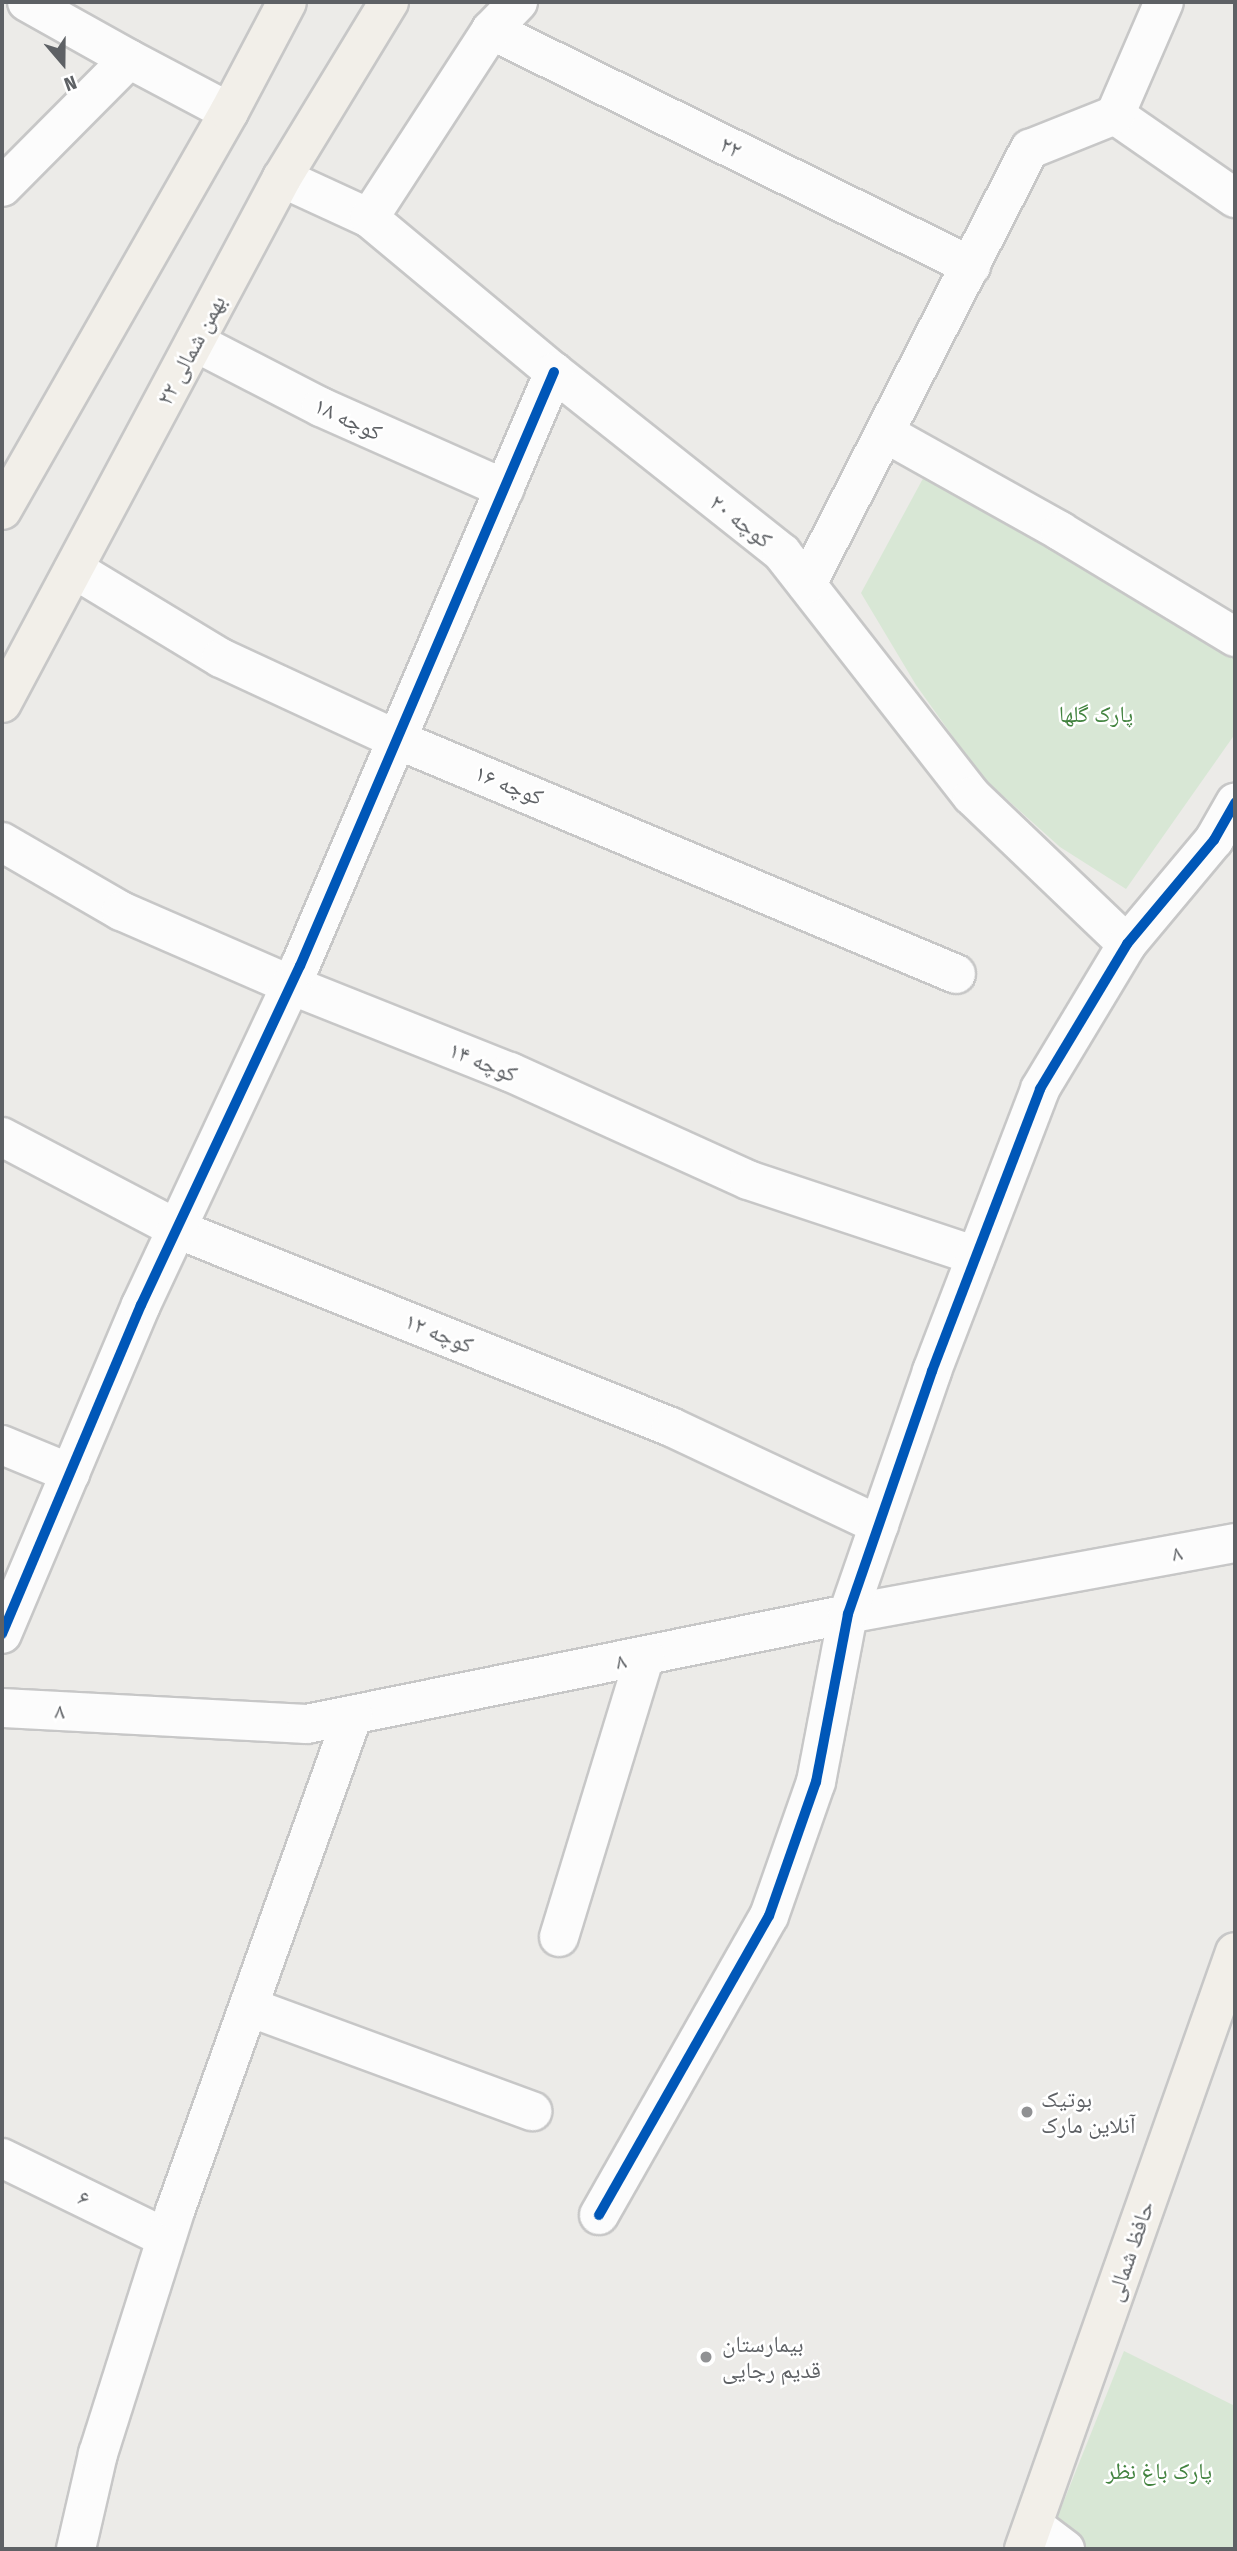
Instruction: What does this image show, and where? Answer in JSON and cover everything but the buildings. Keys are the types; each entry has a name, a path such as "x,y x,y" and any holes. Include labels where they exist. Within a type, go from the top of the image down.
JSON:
{"main road":[{"path":"2,510 229,112 287,2"},
{"name":"۲۲ بهمن شمالی","path":"2,703 282,178 388,2"},
{"name":"حافظ شمالی","path":"1029,2538 1235,1952"}],"street":[{"path":"27,2 229,112"},
{"path":"369,218 491,30 518,2"},
{"path":"807,584 1030,149 1115,115 1164,2"},
{"name":"۲۲","path":"491,30 971,266"},
{"path":"2,187 129,59"},
{"path":"1115,115 1235,198"},
{"name":"کوچه ۲۰","path":"282,178 369,218 554,372 782,553 972,796 1127,944"},
{"name":"کوچه ۱۸","path":"195,342 321,407 505,489"},
{"path":"2,1634 141,1305 291,985 554,372"},
{"path":"885,433 1060,531 1235,637"},
{"name":"کوچه ۱۶","path":"74,569 221,658 398,740 956,974"},
{"path":"598,2214 769,1916 816,1782 848,1614 932,1371 1040,1089 1127,944 1225,846 1235,803"},
{"name":"کوچه ۱۴","path":"2,842 121,911 291,985 510,1072 748,1180 976,1256"},
{"name":"کوچه ۱۲","path":"2,1137 177,1229 671,1427 879,1525"},
{"path":"2,1445 70,1473"},
{"name":"۸","path":"2,1708 307,1724 848,1614 1235,1543"},
{"path":"559,1937 645,1656"},
{"path":"76,2549 98,2454 166,2238 353,1715"},
{"path":"249,2007 532,2111"},
{"name":"۶","path":"2,2158 166,2238"},
{"path":"1029,2538 1065,2549"}],"green space":[{"name":"پارک گلها","path":"933,460 1235,658 1235,734 1126,889 1060,847 981,776 916,685 861,593"},
{"name":"پارک باغ نظر","path":"1124,2351 1235,2406 1235,2549 1087,2549 1053,2528"}],"cycle path":[{"path":"2,1634 141,1305 300,966 554,372"},
{"path":"599,2215 769,1916 816,1782 848,1614 932,1371 1040,1089 1127,944 1214,840 1235,803"}],"place":[{"name":"بوتیک آنلاین مارک","path":"1027,2112"},
{"name":"بیمارستان قدیم رجایی","path":"706,2357"}]}
